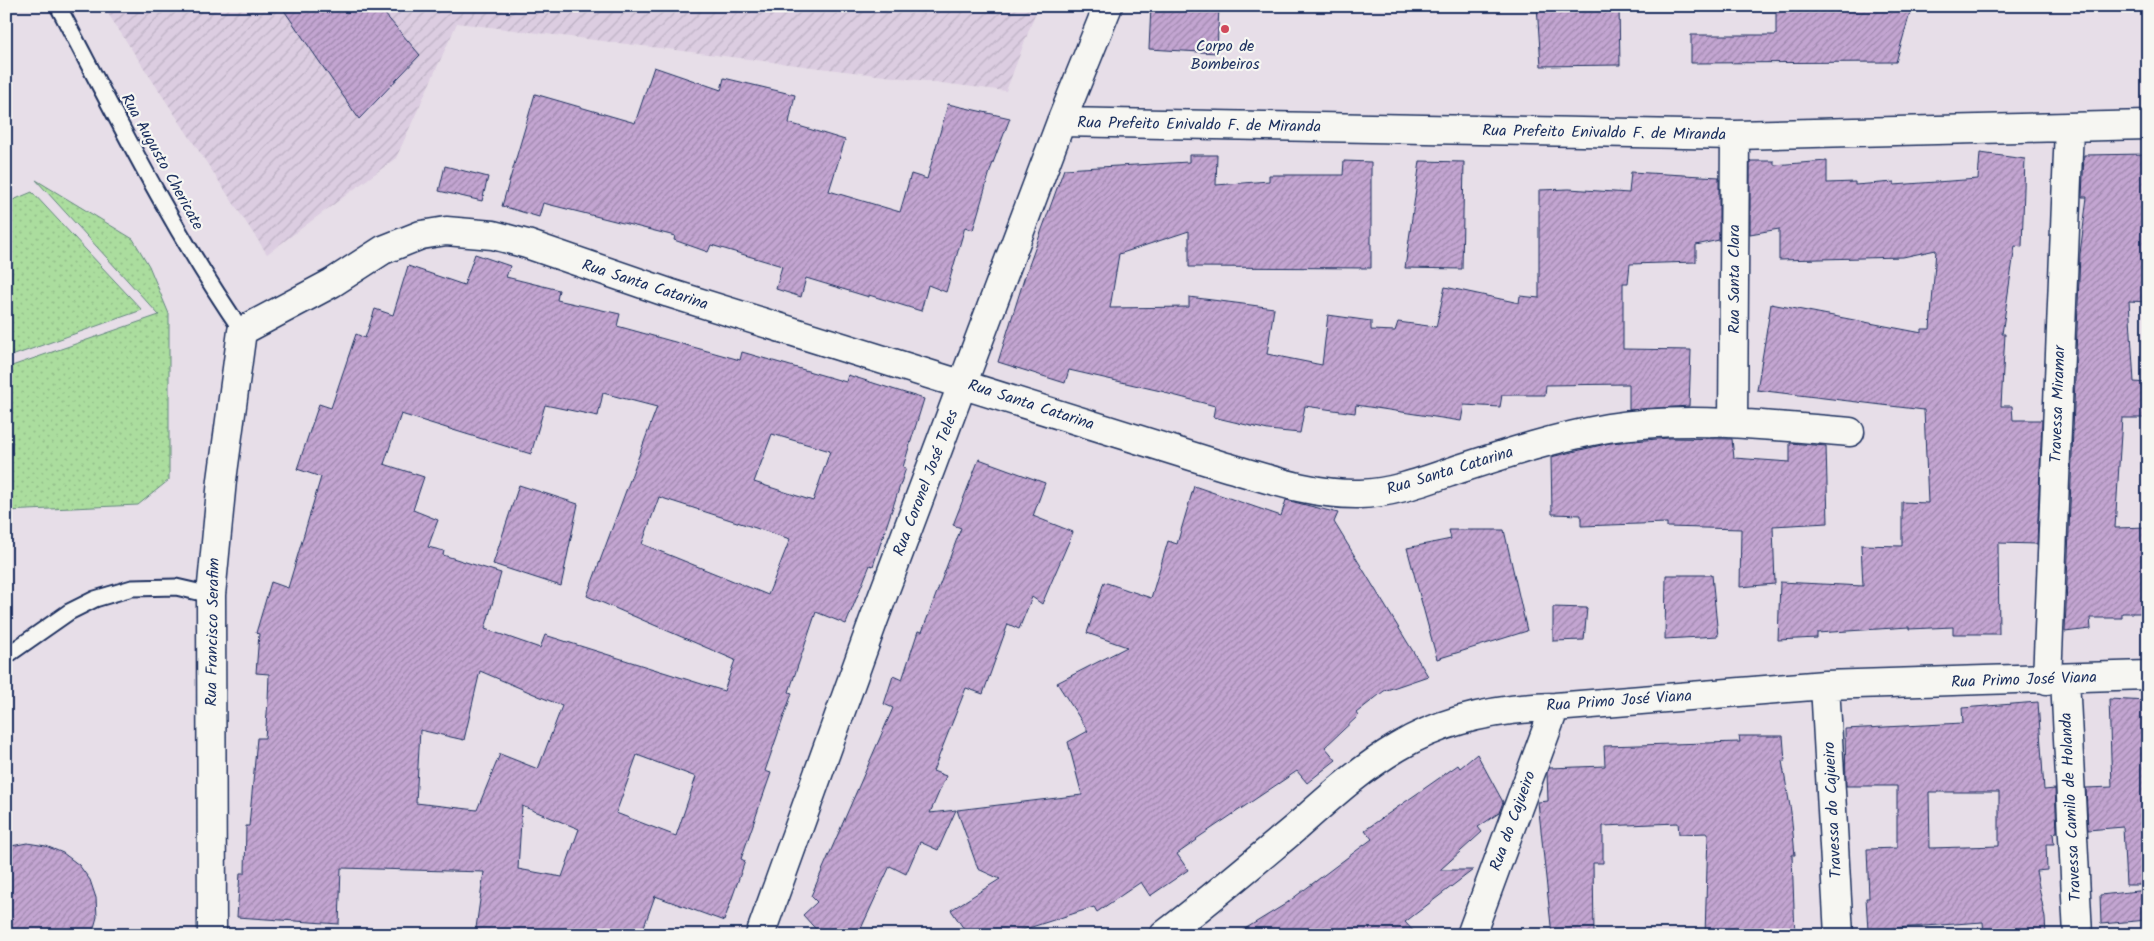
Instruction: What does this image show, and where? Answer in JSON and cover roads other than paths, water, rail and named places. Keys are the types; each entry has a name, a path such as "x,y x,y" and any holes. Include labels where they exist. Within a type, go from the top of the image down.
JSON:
{"street":[{"name":"Rua Coronel José Teles","path":"760,935 874,619 1060,122 1108,6"},
{"name":"Rua Prefeito Enivaldo F. de Miranda","path":"1060,122 1735,135 2148,125"},
{"name":"Travessa Miramar","path":"2056,679 2069,128"},
{"name":"Rua Santa Clara","path":"1733,423 1735,135"},
{"name":"Rua Santa Catarina","path":"242,331 332,283 383,250 421,235 468,232 493,235 527,244 668,293 1220,465 1307,490 1360,494 1391,491 1552,439 1600,430 1672,421 1733,423 1850,432"},
{"name":"Rua Francisco Serafim","path":"212,935 211,595 222,480 242,331"},
{"name":"Rua Primo José Viana","path":"1164,935 1202,906 1352,778 1399,746 1439,728 1478,715 1517,708 1555,707 1825,685 2148,675"},
{"name":"Travessa Camilo de Holanda","path":"2056,679 2078,935"},
{"name":"Travessa do Cajueiro","path":"1825,685 1839,935"},
{"name":"Rua do Cajueiro","path":"1471,935 1555,707"}],"lane":[{"name":"Rua Augusto Chericate","path":"58,6 146,174 208,281 242,331"},
{"path":"6,656 69,612 104,596 132,588 176,587 211,595"}],"place":[{"name":"Corpo de Bombeiros","path":"1225,29"}]}
